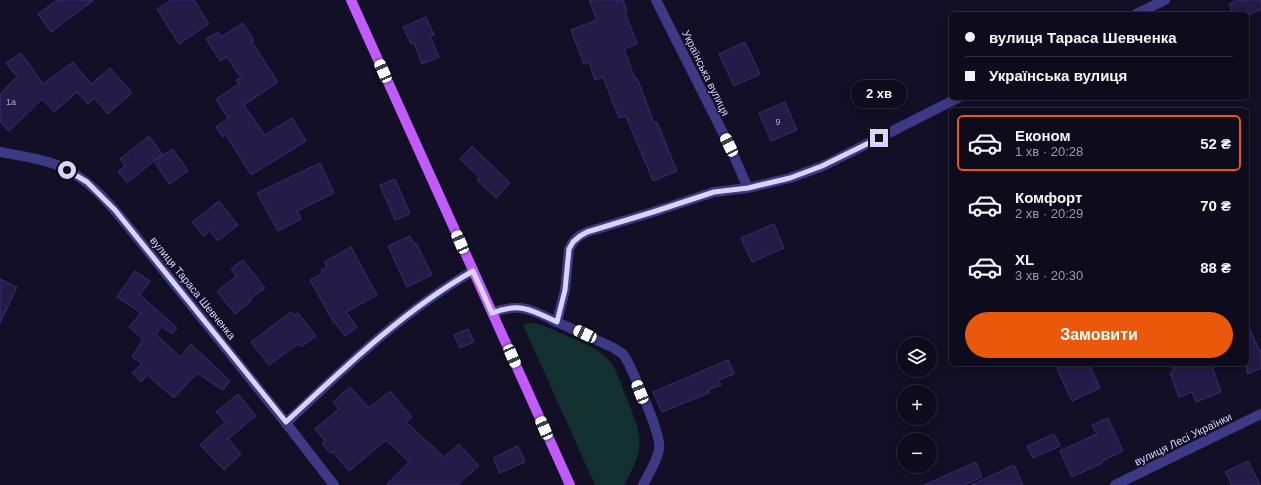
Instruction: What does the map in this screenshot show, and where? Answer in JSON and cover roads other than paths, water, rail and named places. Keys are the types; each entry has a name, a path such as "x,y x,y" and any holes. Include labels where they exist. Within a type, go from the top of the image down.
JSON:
{"main road":[{"path":"351,0 570,485"}],"street":[{"name":"Українська вулиця","path":"656,0 729,145 748,188"},
{"path":"1140,12 1165,0"},
{"path":"557,322 565,290 569,249 573,242 580,236 593,230 714,192 748,188 790,178 822,166 954,100"},
{"name":"вулиця Тараса Шевченка","path":"0,152 60,166 78,176 104,198 286,422 334,485"},
{"path":"286,422 373,344 442,289 473,271"},
{"path":"492,313 504,309 520,308 533,311 612,347 622,354 629,364 657,433 660,447 656,459 643,485"},
{"name":"вулиця Лесі Українки","path":"1115,485 1261,414"}]}
